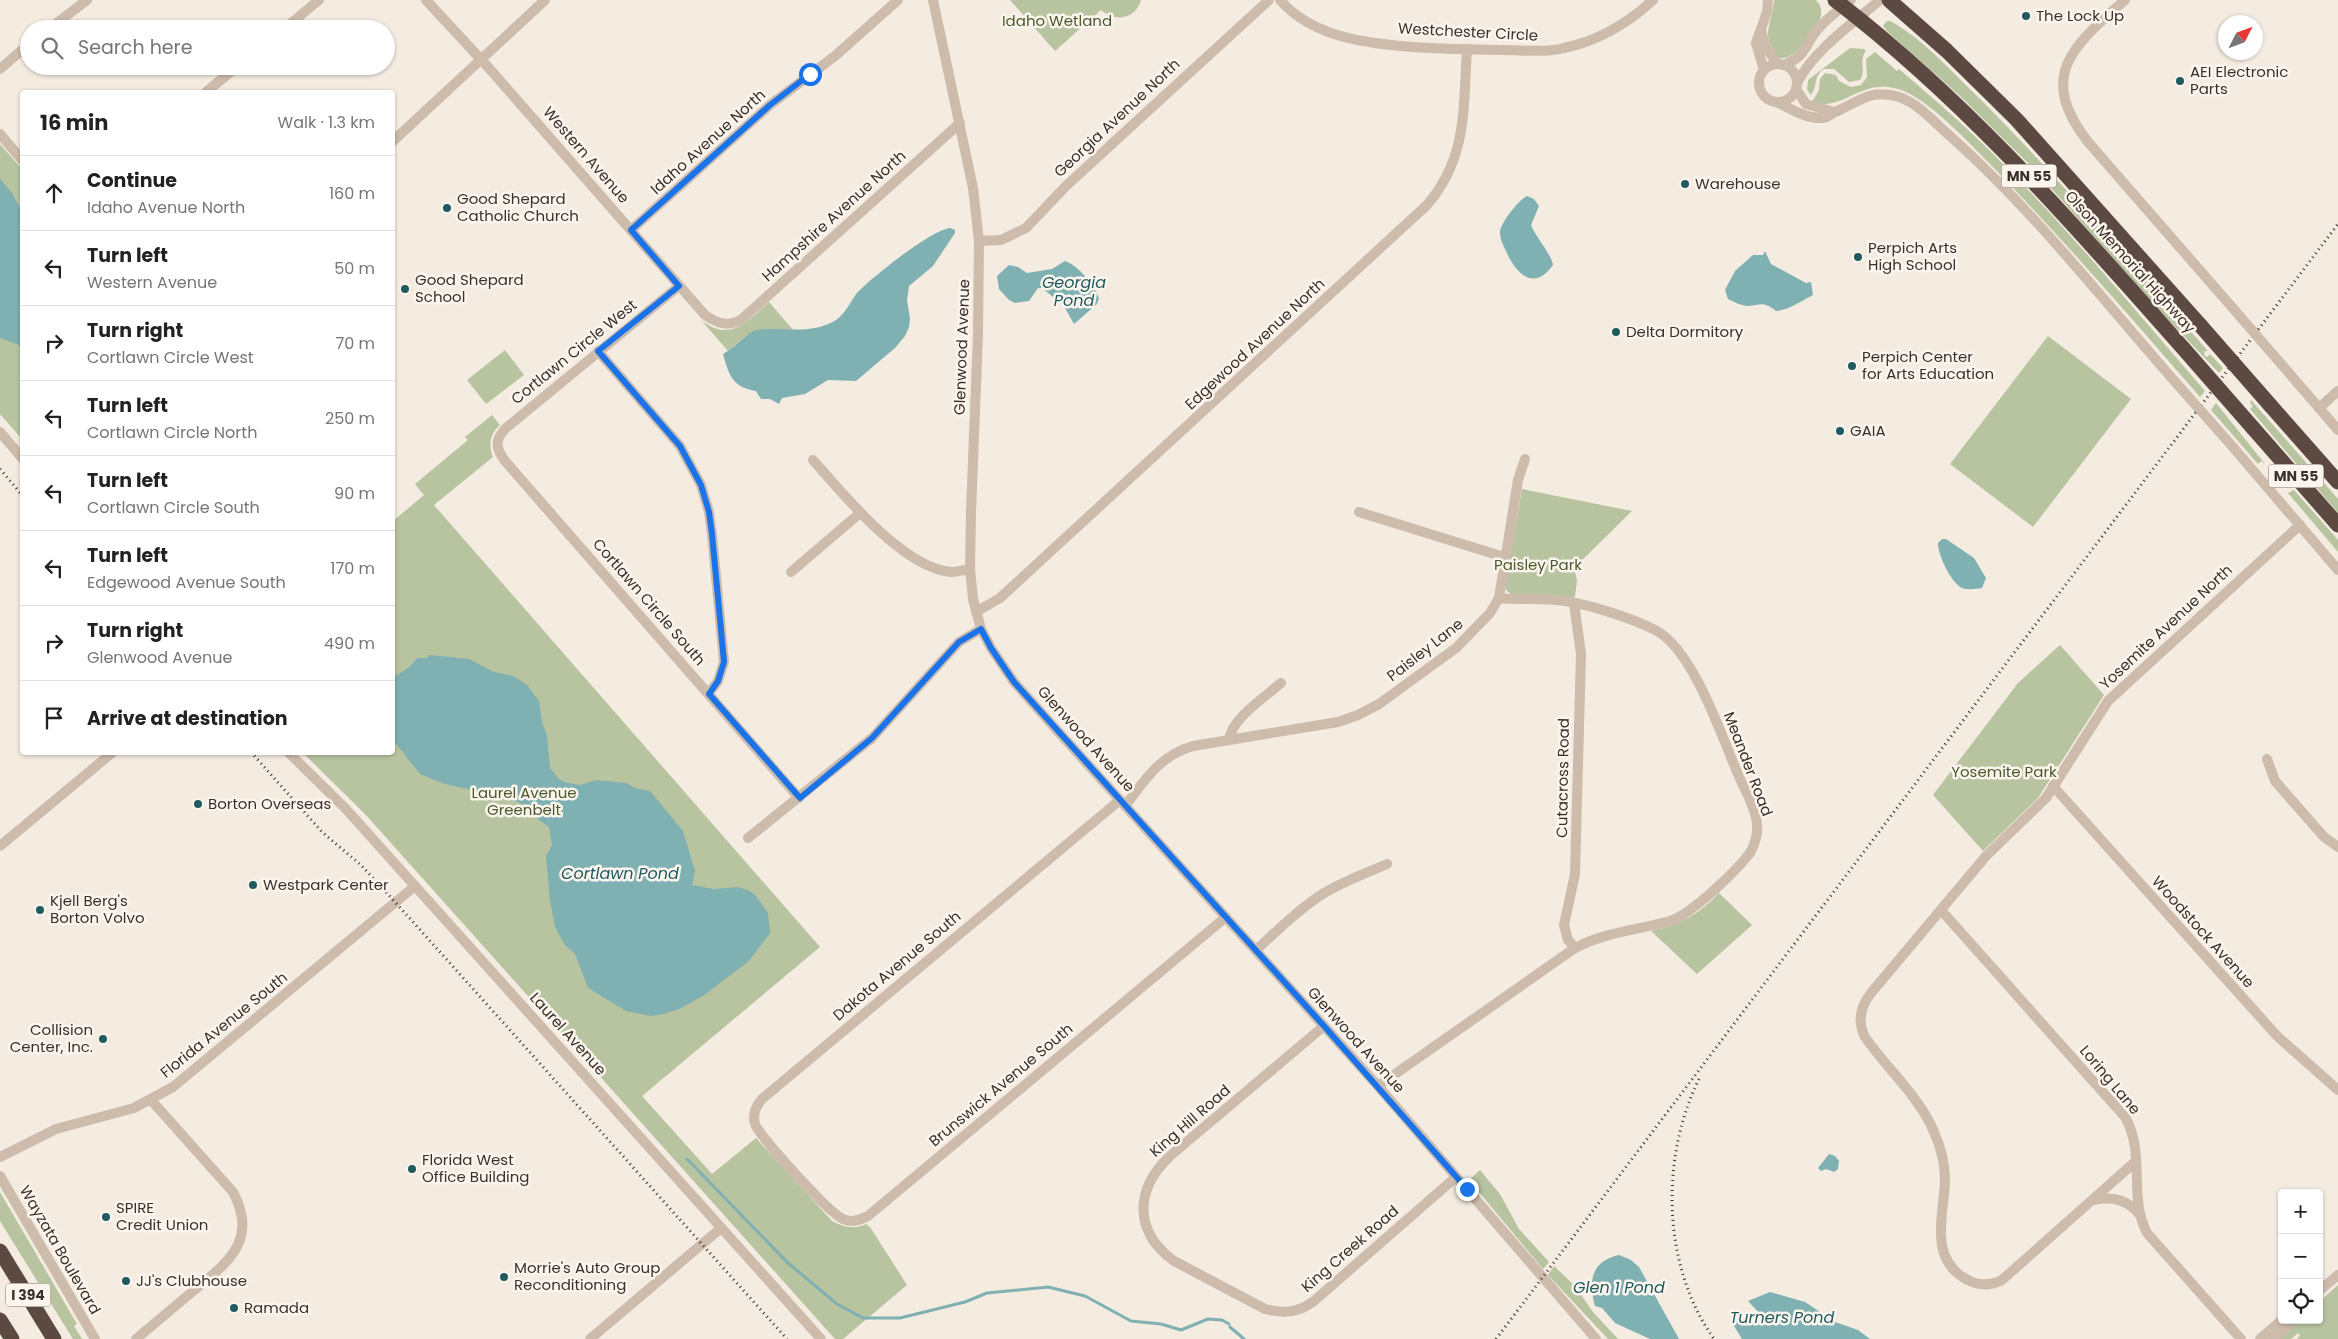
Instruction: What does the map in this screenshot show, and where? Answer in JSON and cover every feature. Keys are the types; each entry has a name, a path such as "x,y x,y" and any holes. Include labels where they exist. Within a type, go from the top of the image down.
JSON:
{"highway":[{"name":"Olson Memorial Highway","path":"1890,0 1947,51 2017,120 2338,482"},
{"name":"Olson Memorial Highway","path":"1843,2 1859,19 1946,94 2002,148 2077,228 2338,525"},
{"name":"I 394","path":"0,1251 54,1339"},
{"name":"I 394","path":"0,1320 12,1339"}],"street":[{"path":"61,20 87,0"},
{"path":"295,20 319,0"},
{"name":"Western Avenue","path":"426,0 705,315 718,323 726,324"},
{"path":"395,139 545,0"},
{"name":"Idaho Avenue North","path":"631,230 770,105 835,56 898,0"},
{"name":"Glenwood Avenue","path":"933,0 973,188 979,241 978,334 970,569 976,612 981,629 991,648 1014,682 1378,1086 1596,1339"},
{"name":"Georgia Avenue North","path":"979,241 993,242 1008,238 1026,228 1066,186 1269,0"},
{"name":"Westchester Circle","path":"1280,0 1308,22 1344,37 1396,44 1467,49 1542,50 1564,49 1608,33 1638,14 1653,0"},
{"path":"1764,70 1756,43 1768,0"},
{"path":"1776,102 1786,101 1808,66 1880,0"},
{"path":"2125,0 2088,33 2073,52 2064,73 2064,95 2078,130 2338,430"},
{"path":"1843,2 1818,29 1798,59 1764,70 1759,79 1760,92 1764,97 1814,118 1824,118 1859,98 1878,94 1906,100 1925,114 1972,156 2020,206 2232,446 2338,570"},
{"path":"1761,30 1766,48 1781,65 1793,72 1797,86 1806,104 1834,112"},
{"name":"Edgewood Avenue North","path":"976,612 1000,598 1431,201 1452,168 1459,147 1467,49"},
{"path":"0,69 20,52"},
{"path":"208,90 227,75"},
{"name":"Hampshire Avenue North","path":"726,324 742,318 960,123"},
{"path":"0,134 20,158"},
{"name":"Cortlawn Circle West","path":"497,447 498,438 506,428 679,286"},
{"path":"598,351 680,446 694,470 703,492 712,534 724,662 718,681 709,694"},
{"path":"2319,408 2338,392"},
{"path":"0,432 20,456"},
{"name":"Cortlawn Circle South","path":"497,447 504,461 800,798"},
{"name":"Paisley Lane","path":"1123,803 1167,756 1193,746 1338,722 1371,709 1456,648 1490,614 1499,598 1504,557 1518,480 1525,459"},
{"path":"813,460 860,513 902,549 922,562 952,572 970,569"},
{"path":"1359,512 1504,557"},
{"path":"791,572 860,513"},
{"name":"Yosemite Avenue North","path":"2093,1200 2002,1280 1988,1285 1963,1277 1950,1263 1941,1239 1945,1180 1944,1164 1938,1141 1924,1113 1865,1037 1860,1017 1862,1006 1986,856 2037,809 2095,718 2117,690 2300,525"},
{"name":"Meander Road","path":"1378,1086 1575,948 1597,938 1670,920 1693,908 1750,852 1756,839 1756,816 1703,692 1676,648 1662,635 1647,627 1574,604 1556,600 1499,598"},
{"name":"Cutacross Road","path":"1574,604 1581,654 1576,874 1564,925 1568,940 1575,948"},
{"path":"748,838 800,798 872,738 959,642 981,629"},
{"path":"1229,740 1230,733 1235,724 1281,683"},
{"path":"0,846 109,755"},
{"name":"Laurel Avenue","path":"291,755 346,808 821,1339"},
{"path":"2267,759 2275,781 2324,837 2338,847"},
{"name":"Woodstock Avenue","path":"2053,786 2276,1036 2338,1090"},
{"name":"Dakota Avenue South","path":"794,1171 758,1130 754,1115 756,1107 762,1099 1123,803"},
{"path":"1256,950 1298,912 1323,894 1387,864"},
{"name":"Florida Avenue South","path":"0,1157 56,1129 113,1114 151,1100 182,1081 415,886"},
{"name":"Loring Lane","path":"1942,910 2120,1111 2132,1132 2136,1161 2139,1214 2143,1225 2152,1240 2241,1339"},
{"name":"Brunswick Avenue South","path":"794,1171 830,1210 841,1219 856,1221 868,1216 1226,917"},
{"name":"King Hill Road","path":"1174,1261 1152,1241 1146,1228 1143,1214 1143,1199 1153,1174 1170,1156 1324,1026"},
{"path":"136,1339 228,1261 240,1243 243,1226 241,1209 233,1192 151,1100"},
{"path":"2093,1200 2136,1161"},
{"name":"Wayzata Boulevard","path":"0,1176 95,1339"},
{"name":"King Creek Road","path":"1174,1261 1264,1309 1284,1313 1304,1309 1456,1177"},
{"path":"2093,1200 2113,1198 2121,1200 2134,1208 2139,1214"},
{"path":"590,1339 721,1228"},
{"path":"2323,1287 2338,1274"},
{"path":"2260,1339 2278,1323"},
{"path":"2272,1339 2288,1324"}],"green space":[{"name":"Idaho Wetland","path":"1010,0 1141,0 1134,12 1124,17 1112,16 1101,10 1055,51"},
{"path":"1774,0 1816,0 1821,9 1821,15 1816,28 1806,43 1786,58 1779,58 1768,36"},
{"path":"1887,21 1902,28 1935,55 2036,157 2208,351 2205,351 2204,355 2207,357 2210,354 2223,368 2219,373 2158,309 2035,170 1959,95 1888,32 1883,26"},
{"path":"1850,48 1864,49 1866,51 1863,58 1863,73 1860,80 1849,82 1834,69 1824,69 1818,75 1811,95 1807,90 1808,80"},
{"path":"1875,52 1897,71 1899,69 1951,114 2027,189 2105,274 2205,391 2200,397 2045,222 1963,136 1940,115 1917,98 1891,87 1878,87 1866,90 1835,102 1824,104 1812,102 1819,90 1820,79 1825,73 1836,75 1839,81 1851,87 1861,85 1867,77 1866,59"},
{"path":"0,144 20,167 20,437 0,414"},
{"path":"769,302 794,331 769,330 747,335 728,351 701,320 711,327 729,330 745,323"},
{"path":"2048,336 2131,399 2033,527 1950,464"},
{"path":"505,350 524,375 486,404 467,380"},
{"path":"2251,400 2338,499 2338,513 2250,409 2253,406 2250,403"},
{"path":"2216,403 2265,464 2261,461 2258,464 2211,410"},
{"name":"Laurel Avenue Greenbelt","path":"492,415 500,425 491,439 493,457 434,505 820,947 642,1096 712,1174 756,1138 832,1221 849,1227 866,1224 870,1227 907,1285 843,1339 835,1339 365,814 305,755 395,755 395,519 424,495 415,484 468,440 465,437"},
{"name":"Paisley Park","path":"1522,489 1632,511 1574,568 1577,580 1575,597 1511,594 1506,590"},
{"path":"2294,490 2338,540 2338,552 2288,493"},
{"name":"Yosemite Park","path":"2060,645 2104,695 2038,798 1983,851 1933,795 2018,683"},
{"path":"1719,893 1752,925 1697,974 1651,931 1688,918"},
{"path":"1480,1170 1500,1194 1519,1229 1549,1262 1543,1269 1469,1180"},
{"path":"0,1192 77,1324 74,1326 82,1339 73,1339 0,1221"},
{"path":"1554,1266 1575,1286 1593,1312 1618,1339 1608,1339 1548,1275"},
{"path":"2338,1285 2338,1339 2297,1339 2300,1335 2298,1333 2291,1339 2278,1339 2294,1324 2323,1324 2323,1298"}],"water":[{"path":"0,179 12,193 20,208 20,347 0,338"},
{"path":"1527,196 1534,199 1539,206 1531,225 1552,260 1553,265 1546,273 1532,278 1526,277 1515,267 1500,235 1501,228 1507,217"},
{"path":"950,228 955,230 955,233 933,266 909,286 907,300 910,319 905,336 895,348 856,381 828,380 805,394 782,398 779,404 770,399 761,399 756,391 742,386 733,379 723,354 753,331 816,328 836,320 845,311 857,293 888,266 929,237"},
{"path":"1765,251 1771,264 1806,283 1811,282 1813,295 1790,307 1776,311 1765,305 1746,306 1728,299 1725,290 1735,271 1753,255 1763,255"},
{"name":"Georgia Pond","path":"1065,261 1085,276 1099,298 1097,304 1074,324 1064,306 1042,288 1038,288 1029,301 1015,303 1009,300 999,289 997,276 1009,265 1018,267 1027,273 1052,269"},
{"path":"1942,539 1946,539 1974,558 1986,578 1982,588 1964,589 1954,581 1940,554 1938,543"},
{"name":"Cortlawn Pond","path":"430,655 469,659 494,672 513,676 527,685 539,701 542,722 547,735 550,768 564,782 580,785 596,780 626,783 635,788 650,791 683,831 695,871 692,885 714,889 738,887 750,891 768,913 770,933 749,961 703,996 679,1009 663,1014 650,1016 626,1011 588,988 575,954 565,945 555,927 550,901 546,856 552,845 549,827 539,820 529,807 508,798 445,784 420,774 395,743 395,676 400,674 417,658 426,658"},
{"path":"1829,1154 1835,1156 1839,1161 1838,1169 1834,1172 1826,1169 1821,1171 1818,1168"},
{"name":"Glen 1 Pond","path":"1619,1255 1631,1260 1639,1267 1679,1339 1650,1339 1615,1323 1602,1308 1595,1306 1592,1281 1597,1267 1602,1262"},
{"name":"Turners Pond","path":"1770,1292 1805,1302 1835,1322 1858,1330 1870,1339 1742,1339 1734,1326 1735,1321 1753,1314 1756,1319 1760,1314 1748,1301"}],"waterway":[{"path":"687,1159 788,1263 837,1304 863,1318 900,1318 965,1302 987,1293 1048,1287 1085,1296 1131,1321 1161,1324 1181,1330 1208,1319 1222,1320 1229,1324"},
{"path":"1230,1327 1244,1339"}],"railway":[{"path":"1496,1339 2338,224"},
{"path":"0,469 20,493"},
{"path":"254,755 322,832 361,865 396,903 787,1339"},
{"path":"1699,1079 1686,1110 1678,1143 1673,1177 1672,1211 1676,1245 1684,1279 1697,1310 1714,1339"}],"place":[{"name":"The Lock Up","path":"2026,16"},
{"name":"AEI Electronic Parts","path":"2180,81"},
{"name":"Warehouse","path":"1685,184"},
{"name":"Good Shepard Catholic Church","path":"447,208"},
{"name":"Perpich Arts High School","path":"1858,257"},
{"name":"Good Shepard School","path":"405,289"},
{"name":"Delta Dormitory","path":"1616,332"},
{"name":"Perpich Center for Arts Education","path":"1852,366"},
{"name":"GAIA","path":"1840,431"},
{"name":"Borton Overseas","path":"198,804"},
{"name":"Westpark Center","path":"253,885"},
{"name":"Kjell Berg's Borton Volvo","path":"40,910"},
{"name":"Collision Center, Inc.","path":"103,1039"},
{"name":"Florida West Office Building","path":"412,1169"},
{"name":"SPIRE Credit Union","path":"106,1217"},
{"name":"Morrie's Auto Group Reconditioning","path":"504,1277"},
{"name":"JJ's Clubhouse","path":"126,1281"},
{"name":"Ramada","path":"234,1308"}],"route":[{"path":"810,74 770,105 631,230 679,286 598,351 680,446 701,485 709,512 712,534 724,662 718,681 709,694 800,798 872,738 959,642 981,629 991,648 1014,682 1324,1026 1467,1189"}]}
